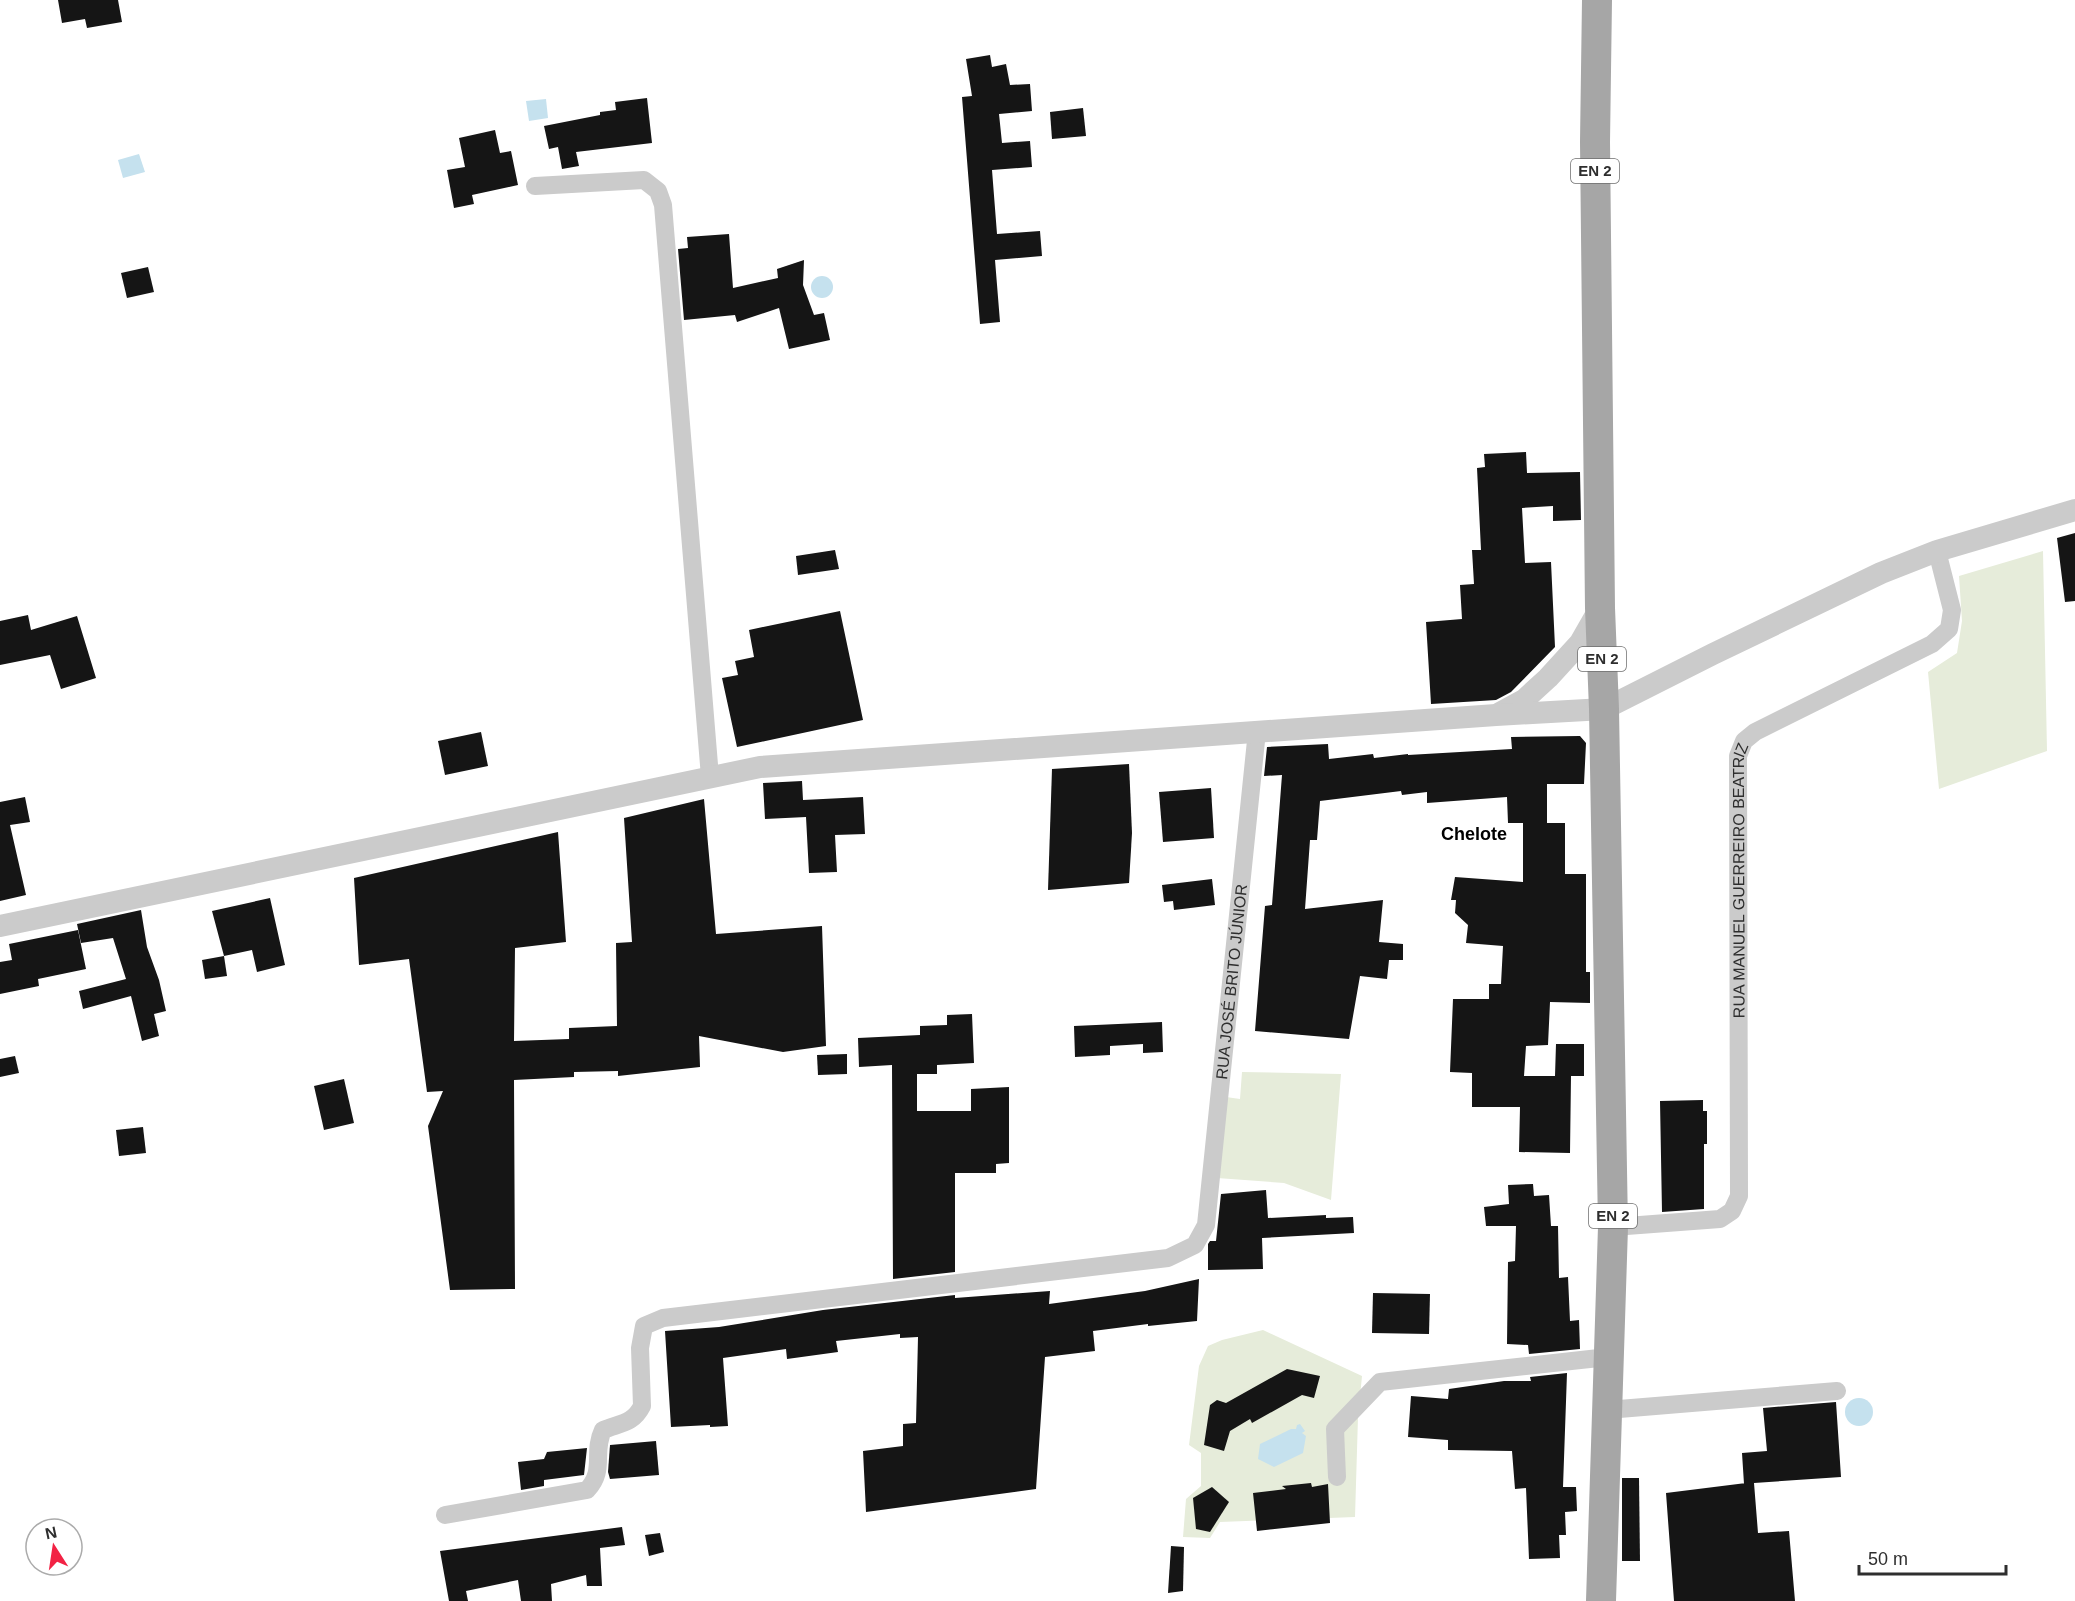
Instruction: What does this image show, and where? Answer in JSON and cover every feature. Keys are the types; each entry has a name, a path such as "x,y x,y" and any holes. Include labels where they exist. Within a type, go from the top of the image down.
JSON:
{"main road":[{"name":"EN 2","path":"1597,0 1595,142 1600,608 1604,709 1613,1227 1601,1601"}],"street":[{"path":"535,186 644,180 658,191 663,205 710,777"},
{"path":"0,926 760,767 1257,731 1604,709 1881,573 1937,551 2075,510"},
{"name":"RUA MANUEL GUERREIRO BEATRIZ","path":"1613,1227 1720,1219 1732,1211 1739,1196 1738,756 1744,741 1755,732 1932,644 1949,629 1952,610 1937,551"},
{"path":"1496,715 1524,700 1548,678 1580,643 1600,608"},
{"name":"RUA JOSÉ BRITO JÚNIOR","path":"446,1515 587,1490 596,1480 598,1440 603,1430 629,1421 637,1416 642,1406 640,1337 644,1326 653,1321 1168,1258 1195,1245 1206,1225 1257,731"},
{"path":"1337,1477 1335,1429 1380,1382 1608,1357"},
{"path":"1606,1410 1837,1391"}],"green space":[{"path":"2043,551 2047,751 1939,789 1928,672 1957,653 1962,621 1959,576"},
{"path":"1242,1072 1341,1074 1331,1200 1284,1183 1217,1178 1226,1097 1240,1099"},
{"path":"1263,1330 1362,1376 1358,1417 1355,1517 1220,1522 1210,1538 1183,1537 1186,1499 1201,1486 1201,1453 1189,1445 1199,1366 1208,1346 1222,1340"}],"water":[{"path":"546,99 548,118 529,121 526,101"},
{"path":"139,154 145,172 123,178 118,160"},
{"path":"822,276 830,279 833,287 830,295 822,298 814,295 811,287 814,279"},
{"path":"1859,1398 1869,1402 1873,1412 1869,1422 1859,1426 1849,1422 1845,1412 1849,1402"},
{"path":"1300,1424 1305,1431 1302,1433 1306,1436 1303,1453 1274,1467 1258,1459 1260,1444 1291,1429 1296,1429"}],"building":[{"path":"58,0 118,0 122,22 87,28 85,19 62,23"},
{"path":"990,55 992,67 1006,64 1010,85 1030,84 1032,111 999,114 1002,143 1030,141 1032,167 992,170 997,234 1040,231 1042,256 995,260 1000,322 980,324 962,97 972,96 966,59"},
{"path":"647,98 652,143 576,152 579,166 562,169 558,147 549,149 544,126 616,110 615,102"},
{"path":"1083,108 1086,136 1052,139 1050,112"},
{"path":"495,130 500,153 511,151 518,185 472,195 474,204 454,208 447,170 465,167 459,138"},
{"path":"729,234 733,288 778,278 777,269 804,260 803,285 814,315 824,313 830,340 789,349 779,308 737,322 735,315 684,320 678,249 688,248 687,237"},
{"path":"148,267 154,292 127,298 121,273"},
{"path":"1526,452 1527,473 1580,472 1581,520 1553,521 1553,506 1522,508 1525,563 1551,562 1555,647 1511,692 1496,700 1431,704 1426,622 1462,619 1460,585 1474,584 1472,550 1481,550 1477,468 1485,467 1484,454"},
{"path":"2075,533 2075,601 2065,602 2057,538"},
{"path":"835,550 839,569 798,575 796,556"},
{"path":"840,611 863,720 737,747 722,678 738,675 735,661 754,657 749,630"},
{"path":"28,615 31,630 77,616 96,678 61,689 50,655 0,665 0,621"},
{"path":"481,732 488,766 445,775 438,741"},
{"path":"1580,736 1586,743 1584,784 1547,784 1547,823 1565,823 1565,874 1586,874 1586,972 1590,972 1590,1003 1550,1002 1548,1045 1526,1046 1524,1076 1555,1076 1556,1044 1584,1044 1584,1076 1571,1076 1570,1153 1519,1152 1520,1107 1472,1107 1472,1073 1450,1072 1453,999 1489,999 1489,984 1501,984 1503,946 1466,943 1468,925 1455,913 1456,900 1451,900 1455,877 1523,882 1523,823 1508,823 1507,797 1427,803 1427,792 1402,795 1401,791 1320,801 1317,840 1310,840 1305,909 1383,900 1379,942 1403,944 1403,960 1389,960 1387,979 1360,976 1349,1039 1255,1031 1265,906 1272,905 1282,775 1264,776 1267,747 1328,744 1329,759 1373,754 1374,758 1512,749 1511,737"},
{"path":"1129,764 1132,833 1129,883 1048,890 1052,769"},
{"path":"802,781 803,800 863,797 865,834 835,835 837,872 809,873 806,817 765,819 763,783"},
{"path":"1211,788 1214,838 1163,842 1159,792"},
{"path":"25,797 30,822 10,825 26,895 0,901 0,802"},
{"path":"704,799 716,934 822,926 826,1046 783,1052 699,1036 700,1067 618,1076 618,1071 574,1072 574,1077 514,1080 515,1289 450,1290 428,1126 443,1091 427,1092 409,959 359,965 354,878 558,832 566,942 515,948 514,1041 569,1039 569,1028 617,1026 616,943 632,942 624,818"},
{"path":"1212,879 1215,905 1174,910 1173,901 1164,902 1162,885"},
{"path":"270,898 285,965 257,972 252,950 224,956 212,911"},
{"path":"141,910 147,947 159,980 166,1011 154,1014 159,1036 142,1041 131,996 83,1009 79,991 126,979 113,938 81,943 77,924"},
{"path":"78,930 86,969 38,979 39,986 0,994 0,962 12,960 9,944"},
{"path":"224,956 227,976 205,979 202,960"},
{"path":"972,1014 974,1063 937,1065 937,1074 917,1074 917,1111 971,1111 971,1089 1009,1087 1009,1163 996,1164 996,1173 955,1173 955,1272 893,1279 892,1065 859,1067 858,1038 920,1035 920,1026 947,1025 947,1015"},
{"path":"1162,1022 1163,1052 1143,1053 1143,1044 1110,1046 1110,1055 1075,1057 1074,1026"},
{"path":"847,1054 847,1074 818,1075 817,1055"},
{"path":"15,1056 19,1073 0,1077 0,1059"},
{"path":"344,1079 354,1123 324,1130 314,1086"},
{"path":"1703,1100 1703,1111 1707,1111 1707,1144 1704,1144 1704,1209 1662,1212 1660,1101"},
{"path":"143,1127 146,1153 119,1156 116,1130"},
{"path":"1533,1184 1534,1196 1549,1195 1551,1226 1558,1226 1559,1278 1568,1277 1570,1321 1579,1320 1580,1349 1529,1354 1528,1345 1507,1344 1508,1262 1515,1261 1516,1226 1486,1226 1484,1207 1509,1204 1508,1185"},
{"path":"1266,1190 1268,1218 1326,1215 1326,1218 1353,1217 1354,1233 1262,1238 1263,1269 1208,1270 1208,1244 1210,1241 1216,1241 1221,1194"},
{"path":"1199,1279 1197,1321 1093,1331 1095,1351 1045,1357 1036,1489 866,1512 863,1451 903,1446 903,1424 916,1423 918,1337 900,1338 900,1334 836,1341 838,1352 787,1359 786,1349 723,1358 728,1426 671,1427 665,1331 719,1327 823,1310 955,1295 955,1298 1050,1291 1049,1304 1145,1291"},
{"path":"1373,1293 1430,1294 1429,1334 1372,1333"},
{"path":"1287,1369 1320,1376 1314,1398 1302,1395 1252,1423 1250,1419 1230,1431 1224,1451 1204,1445 1210,1405 1217,1400 1226,1403"},
{"path":"1567,1373 1563,1487 1576,1487 1577,1511 1565,1512 1566,1535 1559,1535 1560,1558 1529,1559 1526,1488 1515,1489 1512,1451 1448,1450 1448,1440 1408,1437 1411,1396 1448,1399 1449,1389 1504,1381 1531,1381 1530,1377"},
{"path":"1836,1402 1841,1477 1754,1483 1758,1533 1789,1531 1795,1601 1674,1601 1666,1493 1744,1483 1742,1453 1767,1451 1763,1408"},
{"path":"656,1441 659,1475 610,1479 608,1472 610,1445"},
{"path":"587,1448 584,1475 544,1480 544,1486 521,1490 518,1462 544,1459 547,1452"},
{"path":"1622,1478 1639,1478 1640,1561 1622,1561"},
{"path":"1311,1483 1312,1487 1328,1484 1330,1523 1257,1531 1253,1493 1286,1489 1282,1486"},
{"path":"1212,1487 1229,1502 1210,1532 1196,1529 1193,1498"},
{"path":"622,1527 625,1545 600,1548 602,1586 587,1586 586,1575 551,1584 552,1601 521,1601 518,1580 466,1591 468,1601 449,1601 440,1551"},
{"path":"660,1533 664,1552 649,1556 645,1535"},
{"path":"1171,1546 1184,1547 1183,1591 1168,1593"}],"district":[{"name":"Chelote","path":"1474,834"}]}
